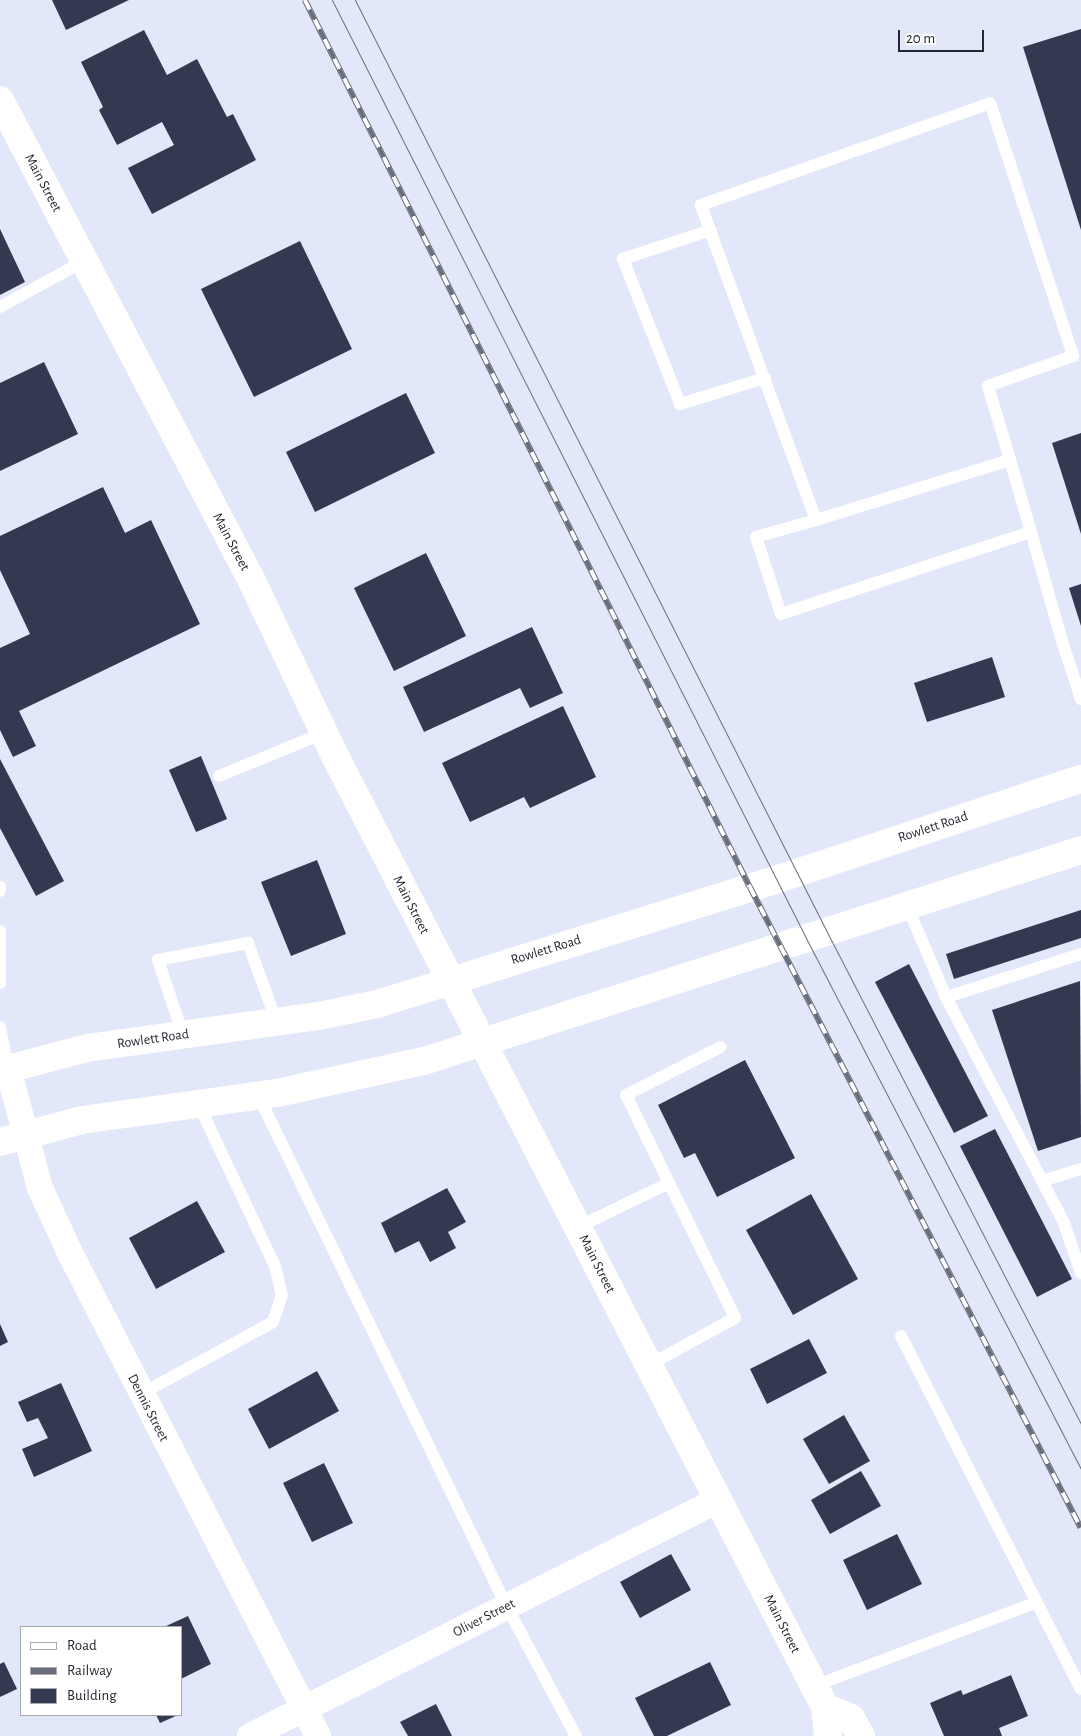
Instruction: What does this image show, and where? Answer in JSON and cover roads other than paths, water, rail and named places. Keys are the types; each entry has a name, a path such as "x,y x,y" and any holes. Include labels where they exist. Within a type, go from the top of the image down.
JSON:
{"main road":[{"name":"Main Street","path":"0,100 251,579 324,733 820,1697 828,1736"},
{"name":"Rowlett Road","path":"4,1069 87,1048 276,1023 377,1004 778,879 1081,779"},
{"path":"0,1142 82,1120 198,1102 258,1095 382,1071 484,1044 618,997 908,908 1081,850"},
{"path":"820,1697 851,1718 861,1736"}],"street":[{"name":"Dennis Street","path":"4,1069 26,1135 40,1188 141,1394 318,1736"},
{"name":"Oliver Street","path":"250,1736 718,1500"}],"lane":[{"path":"816,520 702,205 990,103 1077,355 988,386 1080,694"},
{"path":"711,230 622,260 680,404 765,378"},
{"path":"0,306 84,261"},
{"path":"1010,460 756,537 781,614 1031,532"},
{"path":"219,776 324,733"},
{"path":"908,908 946,997 1064,1223 1081,1273"},
{"path":"0,931 0,983"},
{"path":"183,1035 158,960 248,943 276,1023"},
{"path":"946,997 1081,954"},
{"path":"0,1027 4,1069"},
{"path":"649,1365 735,1318 626,1095 720,1047"},
{"path":"258,1095 508,1607 576,1736"},
{"path":"141,1394 273,1322 282,1295 274,1264 198,1102"},
{"path":"1042,1181 1081,1169"},
{"path":"578,1227 670,1183"},
{"path":"901,1336 985,1505 1081,1689"},
{"path":"820,1697 1037,1602"}],"tram line":[{"path":"332,0 807,940 1081,1469"},
{"path":"355,0 828,934 1081,1424"}],"railway":[{"path":"305,0 750,887 1081,1528"}]}
